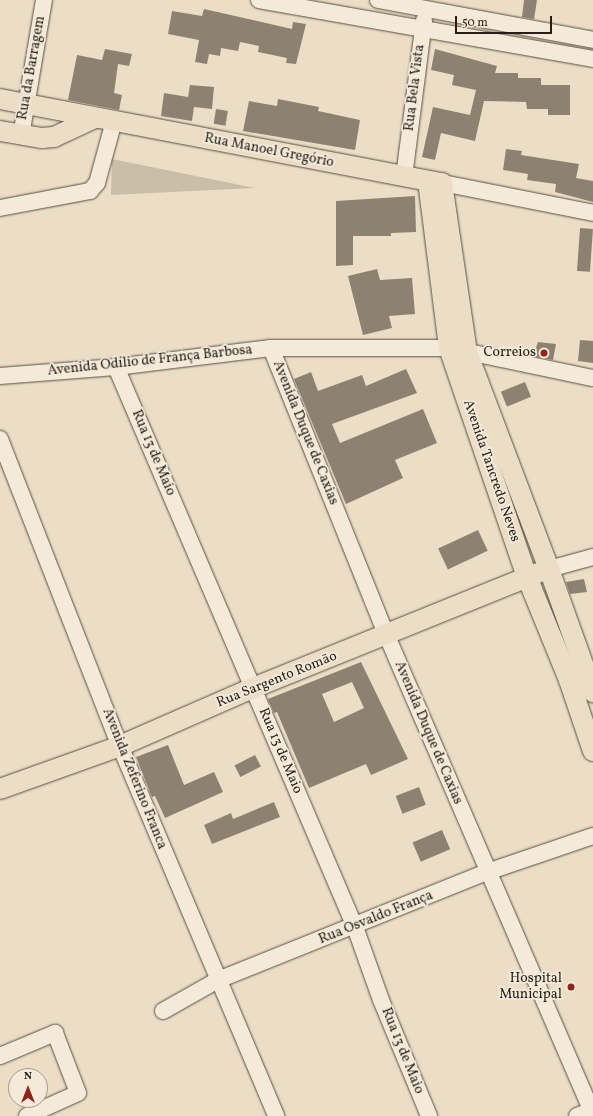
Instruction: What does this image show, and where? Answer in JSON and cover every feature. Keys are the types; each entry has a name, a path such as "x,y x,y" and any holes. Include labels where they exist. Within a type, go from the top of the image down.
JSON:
{"main road":[{"name":"Rua Manoel Gregório","path":"0,99 435,182"},
{"path":"0,131 21,136 54,137 95,118"},
{"name":"Avenida Tancredo Neves","path":"435,182 458,350 526,577 569,680 593,751"},
{"name":"Avenida Tancredo Neves","path":"458,350 550,569 592,682"},
{"name":"Rua Sargento Romão","path":"2,789 120,746 253,688 387,636 526,577 550,569"}],"street":[{"name":"Rua da Barragem","path":"21,136 44,0"},
{"path":"259,0 422,30 592,58 593,41 426,5 378,0"},
{"name":"Rua Bela Vista","path":"404,177 426,5"},
{"path":"2,210 90,191 97,183 114,121"},
{"path":"435,182 593,213"},
{"name":"Avenida Odílio de França Barbosa","path":"0,376 116,367 271,348 458,350 593,378"},
{"name":"Avenida Duque de Caxias","path":"271,348 387,636 589,1113"},
{"name":"Rua 13 de Maio","path":"116,367 355,927 381,1000 429,1116"},
{"name":"Avenida Zeferino Franca","path":"0,439 120,746 276,1116"},
{"path":"550,569 593,557"},
{"path":"569,680 592,682"},
{"name":"Rua Osvaldo França","path":"163,1011 218,980 355,927 487,872 593,836"},
{"path":"0,1056 55,1033 78,1092 27,1116"}],"shaded area":[{"path":"112,159 255,188 111,195"}],"building":[{"path":"524,0 537,0 534,19 522,17"},
{"path":"204,9 292,29 293,22 306,24 296,64 286,63 287,58 258,52 259,46 240,42 238,51 221,48 220,56 209,54 207,64 195,62 199,40 168,34 172,11 202,16"},
{"path":"105,49 132,54 129,66 118,64 114,93 122,95 119,110 68,100 77,55 102,60"},
{"path":"435,49 497,66 495,73 518,73 518,78 541,78 541,85 570,85 570,115 548,115 548,109 527,109 526,102 484,101 475,141 441,133 435,160 422,157 433,107 470,115 476,90 452,85 454,75 431,70"},
{"path":"190,85 214,87 212,109 194,107 192,121 161,116 164,93 188,97"},
{"path":"278,99 319,107 318,111 360,120 355,150 243,131 249,101 277,106"},
{"path":"216,109 228,111 226,126 214,124"},
{"path":"506,149 522,151 521,155 579,164 576,178 593,181 593,202 555,192 556,184 527,180 528,174 503,170"},
{"path":"415,196 416,232 391,233 391,236 353,236 353,265 336,266 336,201"},
{"path":"580,228 593,229 590,272 577,271"},
{"path":"377,269 380,280 412,278 415,314 389,316 392,328 363,335 348,276"},
{"path":"580,340 593,341 593,363 578,361"},
{"name":"Correios","path":"538,342 556,344 553,360 533,356"},
{"path":"406,369 417,393 332,424 340,443 423,409 437,443 395,460 403,478 346,504 294,379 311,372 318,391 362,375 366,386"},
{"path":"525,382 531,397 507,407 501,392"},
{"path":"478,530 488,551 448,569 438,549"},
{"path":"584,579 587,592 570,594 566,582"},
{"path":"361,662 408,759 371,775 366,764 309,788 277,712 274,713 268,699","holes":["352,682 364,708 334,722 322,694"]},
{"path":"168,745 184,785 214,772 223,792 165,818 155,796 152,797 136,757"},
{"path":"255,755 261,767 240,777 235,765"},
{"path":"419,787 426,805 402,814 396,796"},
{"path":"274,802 280,817 212,844 204,825 231,813 233,819"},
{"path":"442,830 450,849 421,862 413,843"}],"place":[{"name":"Correios","path":"544,353"},
{"name":"Hospital Municipal","path":"571,987"}]}
